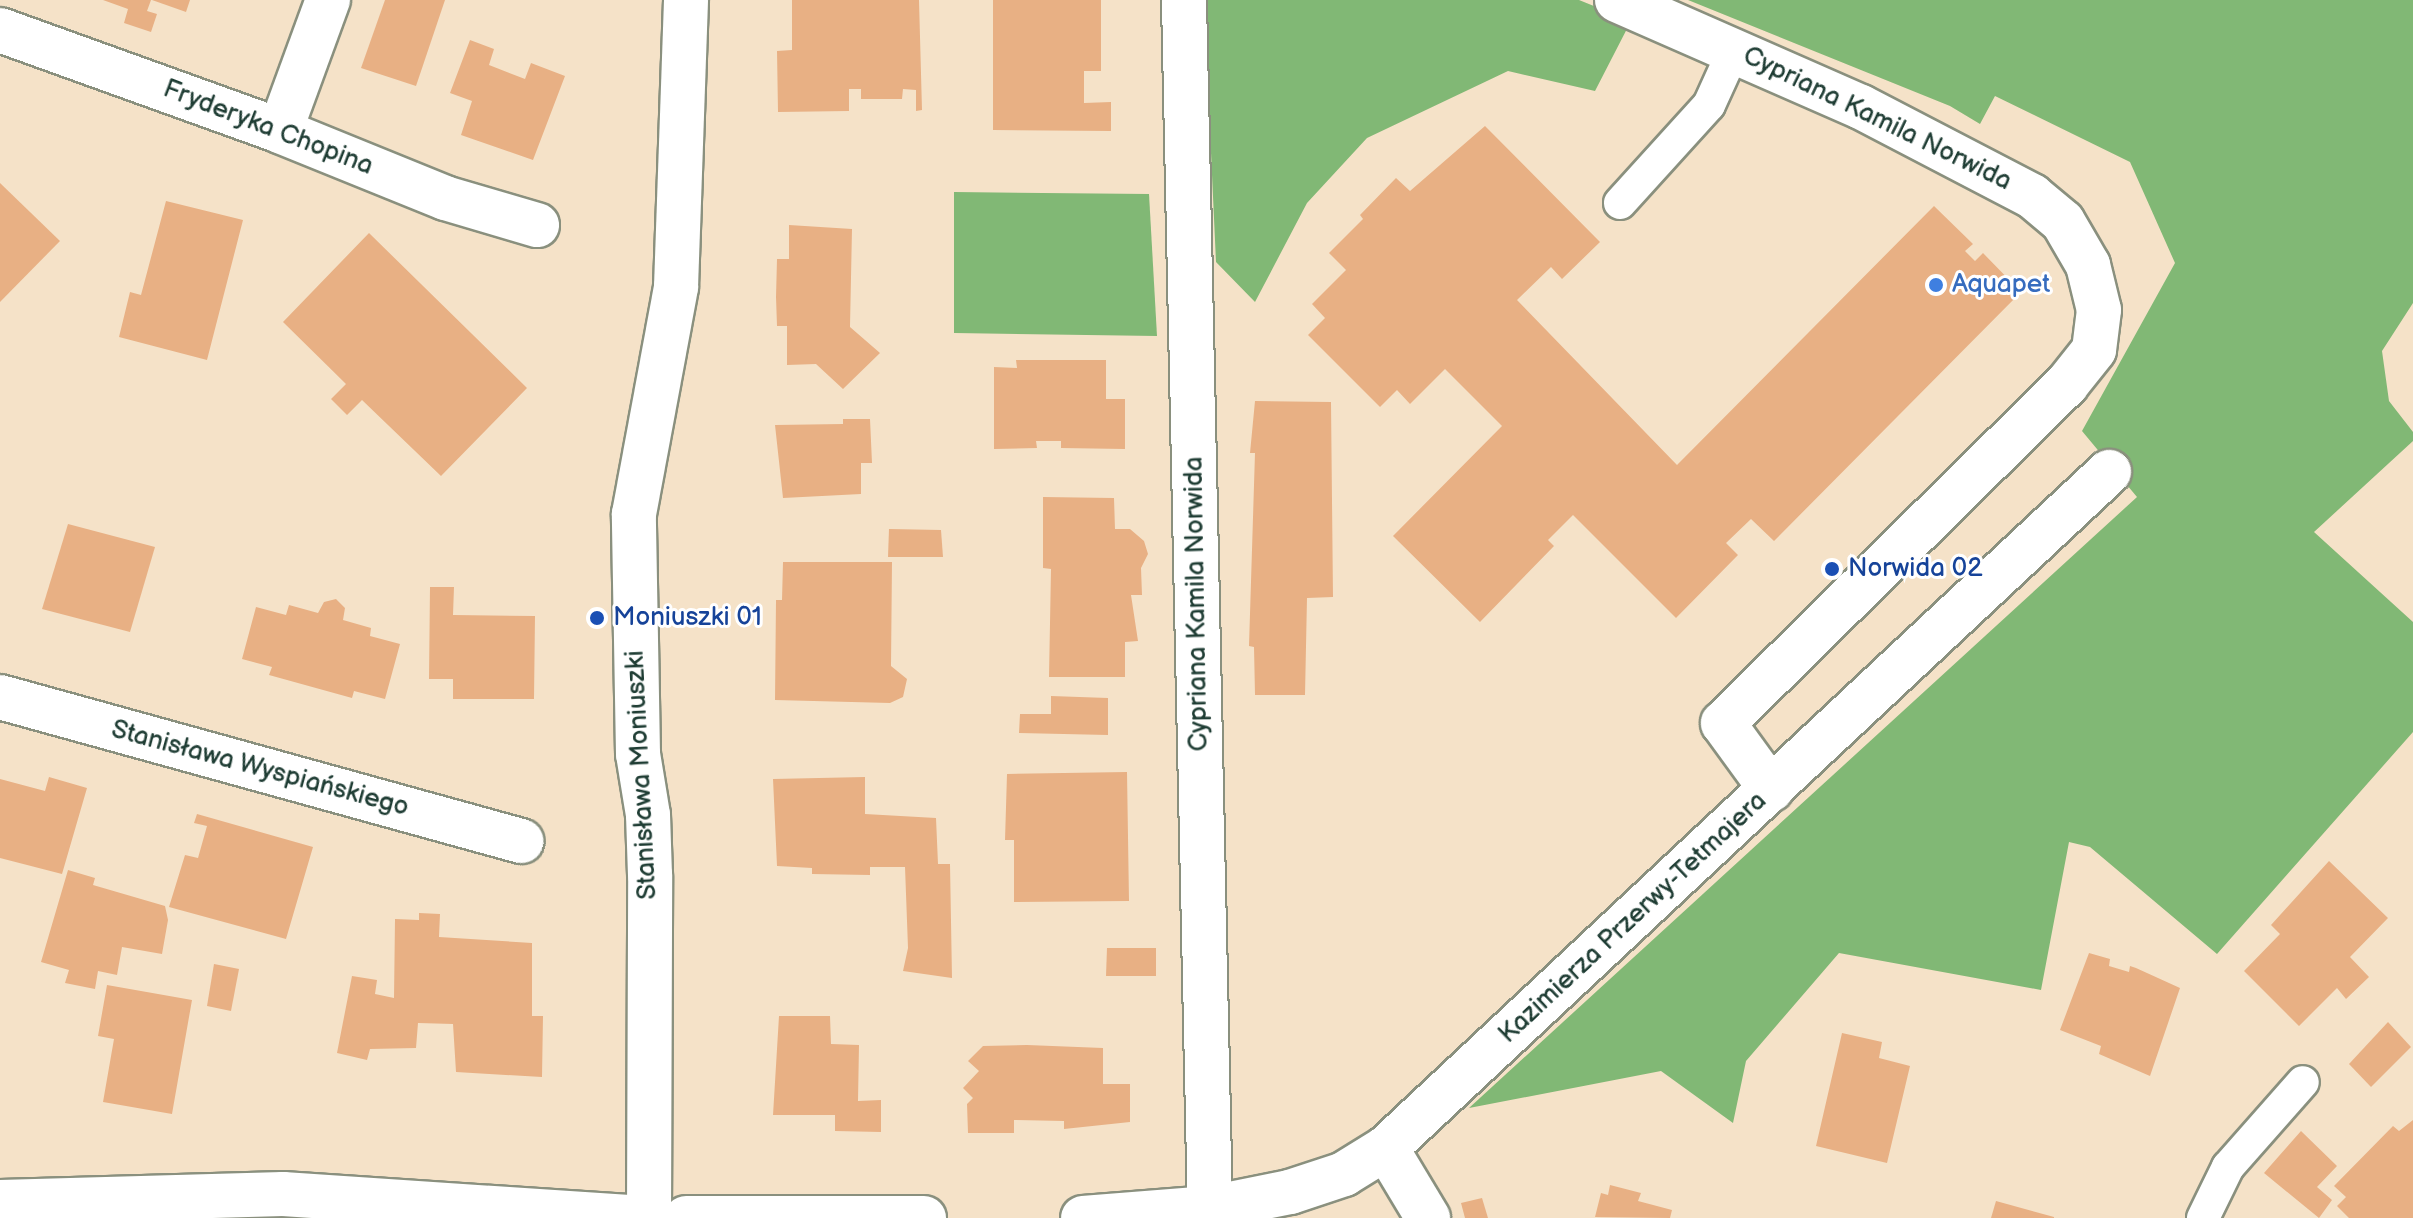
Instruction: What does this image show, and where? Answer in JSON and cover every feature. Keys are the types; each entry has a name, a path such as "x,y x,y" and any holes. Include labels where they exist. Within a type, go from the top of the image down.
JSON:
{"street":[{"path":"280,131 328,0"},
{"name":"Stanisława Moniuszki","path":"649,1218 650,875 648,815 638,754 634,514 676,287 686,0"},
{"name":"Cypriana Kamila Norwida","path":"1184,0 1210,1208"},
{"name":"Cypriana Kamila Norwida","path":"1617,0 1734,50 1991,171 2032,196 2063,222 2088,265 2101,327 2094,350 2067,384 1723,723 1771,789"},
{"name":"Fryderyka Chopina","path":"0,30 280,131 445,198 537,225"},
{"name":"Kazimierza Przerwy-Tetmajera","path":"1083,1218 1210,1208 1290,1192 1344,1174 1386,1148 2109,472"},
{"name":"Stanisława Wyspiańskiego","path":"0,697 521,841"},
{"path":"1386,1148 1428,1218"},
{"path":"0,1202 283,1194 640,1218"},
{"path":"686,1218 924,1218"}],"lane":[{"path":"1620,203 1709,105 1734,50"},
{"path":"2203,1218 2228,1167 2303,1082"}],"green space":[{"path":"1204,0 1579,0 1631,21 1595,91 1508,71 1367,138 1307,203 1255,302 1216,262"},
{"path":"1688,0 2413,0 2413,303 2382,351 2389,401 2413,432 2413,441 2314,532 2413,622 2413,732 2217,954 2090,847 2069,842 2041,990 1839,953 1746,1061 1733,1123 1661,1071 1469,1108 2137,497 2082,431 2175,263 2130,162 1995,96 1980,124 1950,106"},
{"path":"954,192 1149,194 1157,336 954,333"}],"building":[{"path":"103,0 151,0 147,11 157,14 151,32 124,23 128,9"},
{"path":"152,0 190,0 186,12"},
{"path":"385,0 445,0 416,86 361,68"},
{"path":"792,0 919,0 922,110 916,111 916,90 903,89 902,99 861,99 861,89 849,89 849,111 778,112 777,51 792,50"},
{"path":"993,0 1101,0 1101,71 1084,71 1084,103 1111,102 1111,131 993,130"},
{"path":"470,40 494,49 489,65 525,79 531,63 565,76 533,160 461,135 472,101 450,93"},
{"path":"1485,126 1600,242 1562,279 1551,267 1517,300 1677,465 1934,206 1973,244 1965,251 1975,261 1983,253 2021,292 1774,541 1751,519 1726,543 1738,555 1676,618 1573,515 1548,540 1554,546 1480,622 1393,536 1502,426 1445,369 1410,404 1397,390 1380,407 1308,335 1325,318 1312,304 1346,270 1329,253 1363,219 1360,215 1396,178 1410,191"},
{"path":"0,183 60,241 0,302"},
{"path":"166,201 243,220 207,360 119,337 130,292 141,295"},
{"path":"789,225 852,229 850,327 880,353 843,389 816,364 787,365 787,326 777,326 776,297 777,259 789,259"},
{"path":"369,233 527,388 441,476 362,400 347,415 331,399 346,384 283,322"},
{"path":"1016,360 1106,360 1106,399 1125,399 1125,449 1061,448 1061,441 1036,441 1037,448 994,449 994,367 1017,368"},
{"path":"1255,401 1331,402 1333,597 1307,598 1305,695 1255,695 1254,647 1249,646 1255,453 1250,453"},
{"path":"843,419 870,419 872,463 861,463 861,494 783,498 775,425 843,424"},
{"path":"1043,497 1114,498 1115,529 1130,529 1144,541 1148,554 1141,568 1142,595 1131,595 1138,641 1125,642 1125,677 1049,677 1051,569 1043,568"},
{"path":"68,524 155,547 130,632 42,609"},
{"path":"889,529 941,530 943,557 888,557"},
{"path":"783,562 892,562 891,666 907,679 903,697 890,703 775,700 776,600 782,600"},
{"path":"430,587 454,587 453,615 535,616 534,699 453,699 453,679 429,679"},
{"path":"336,599 345,608 343,620 371,628 370,636 400,644 385,699 354,691 352,698 269,675 272,667 242,659 256,607 286,615 289,605 318,613 324,602"},
{"path":"1051,696 1108,698 1108,735 1019,733 1020,714 1051,714"},
{"path":"1127,772 1129,901 1014,902 1014,840 1005,840 1007,774"},
{"path":"49,777 87,788 62,874 0,858 0,779 45,791"},
{"path":"865,777 865,814 936,818 938,864 950,864 952,978 903,971 908,948 905,867 870,867 870,875 812,874 812,868 777,866 773,779"},
{"path":"197,814 313,847 286,939 169,907 185,855 198,858 207,826 194,823"},
{"path":"2329,861 2388,918 2350,957 2369,977 2346,999 2337,988 2299,1026 2244,971 2280,934 2271,925"},
{"path":"68,870 95,878 93,885 165,906 168,920 162,954 122,947 117,975 98,971 95,989 65,983 69,970 41,962"},
{"path":"419,913 440,914 439,937 532,943 532,1016 543,1016 542,1077 456,1072 453,1024 418,1023 416,1048 370,1049 367,1060 337,1053 352,976 377,980 375,994 394,998 395,919 419,920"},
{"path":"1107,948 1156,948 1156,976 1106,976"},
{"path":"2089,953 2110,959 2109,966 2129,972 2130,966 2180,988 2150,1076 2099,1054 2101,1046 2060,1030"},
{"path":"214,964 239,969 231,1011 207,1006"},
{"path":"107,985 192,1000 172,1114 103,1102 114,1039 98,1036"},
{"path":"779,1016 830,1016 831,1044 859,1045 858,1101 881,1100 881,1132 835,1131 835,1115 773,1115"},
{"path":"2388,1022 2411,1047 2371,1087 2349,1064"},
{"path":"1842,1033 1882,1042 1879,1058 1910,1066 1887,1163 1816,1146"},
{"path":"983,1046 1103,1048 1103,1084 1130,1084 1130,1122 1064,1129 1064,1121 1014,1120 1014,1133 968,1133 967,1104 973,1098 963,1088 979,1071 968,1061"},
{"path":"2413,1120 2413,1218 2349,1218 2337,1206 2346,1197 2334,1186 2393,1126 2399,1131"},
{"path":"2301,1131 2337,1166 2317,1187 2332,1200 2319,1218 2264,1173"},
{"path":"1610,1185 1641,1193 1638,1201 1672,1210 1670,1218 1595,1217 1601,1193 1608,1195"},
{"path":"1482,1198 1488,1218 1465,1218 1461,1203"},
{"path":"1996,1201 2054,1217 2054,1218 1991,1218"}],"place":[{"name":"Aquapet","path":"1936,285"},
{"name":"Norwida 02","path":"1832,569"},
{"name":"Moniuszki 01","path":"597,618"}]}
